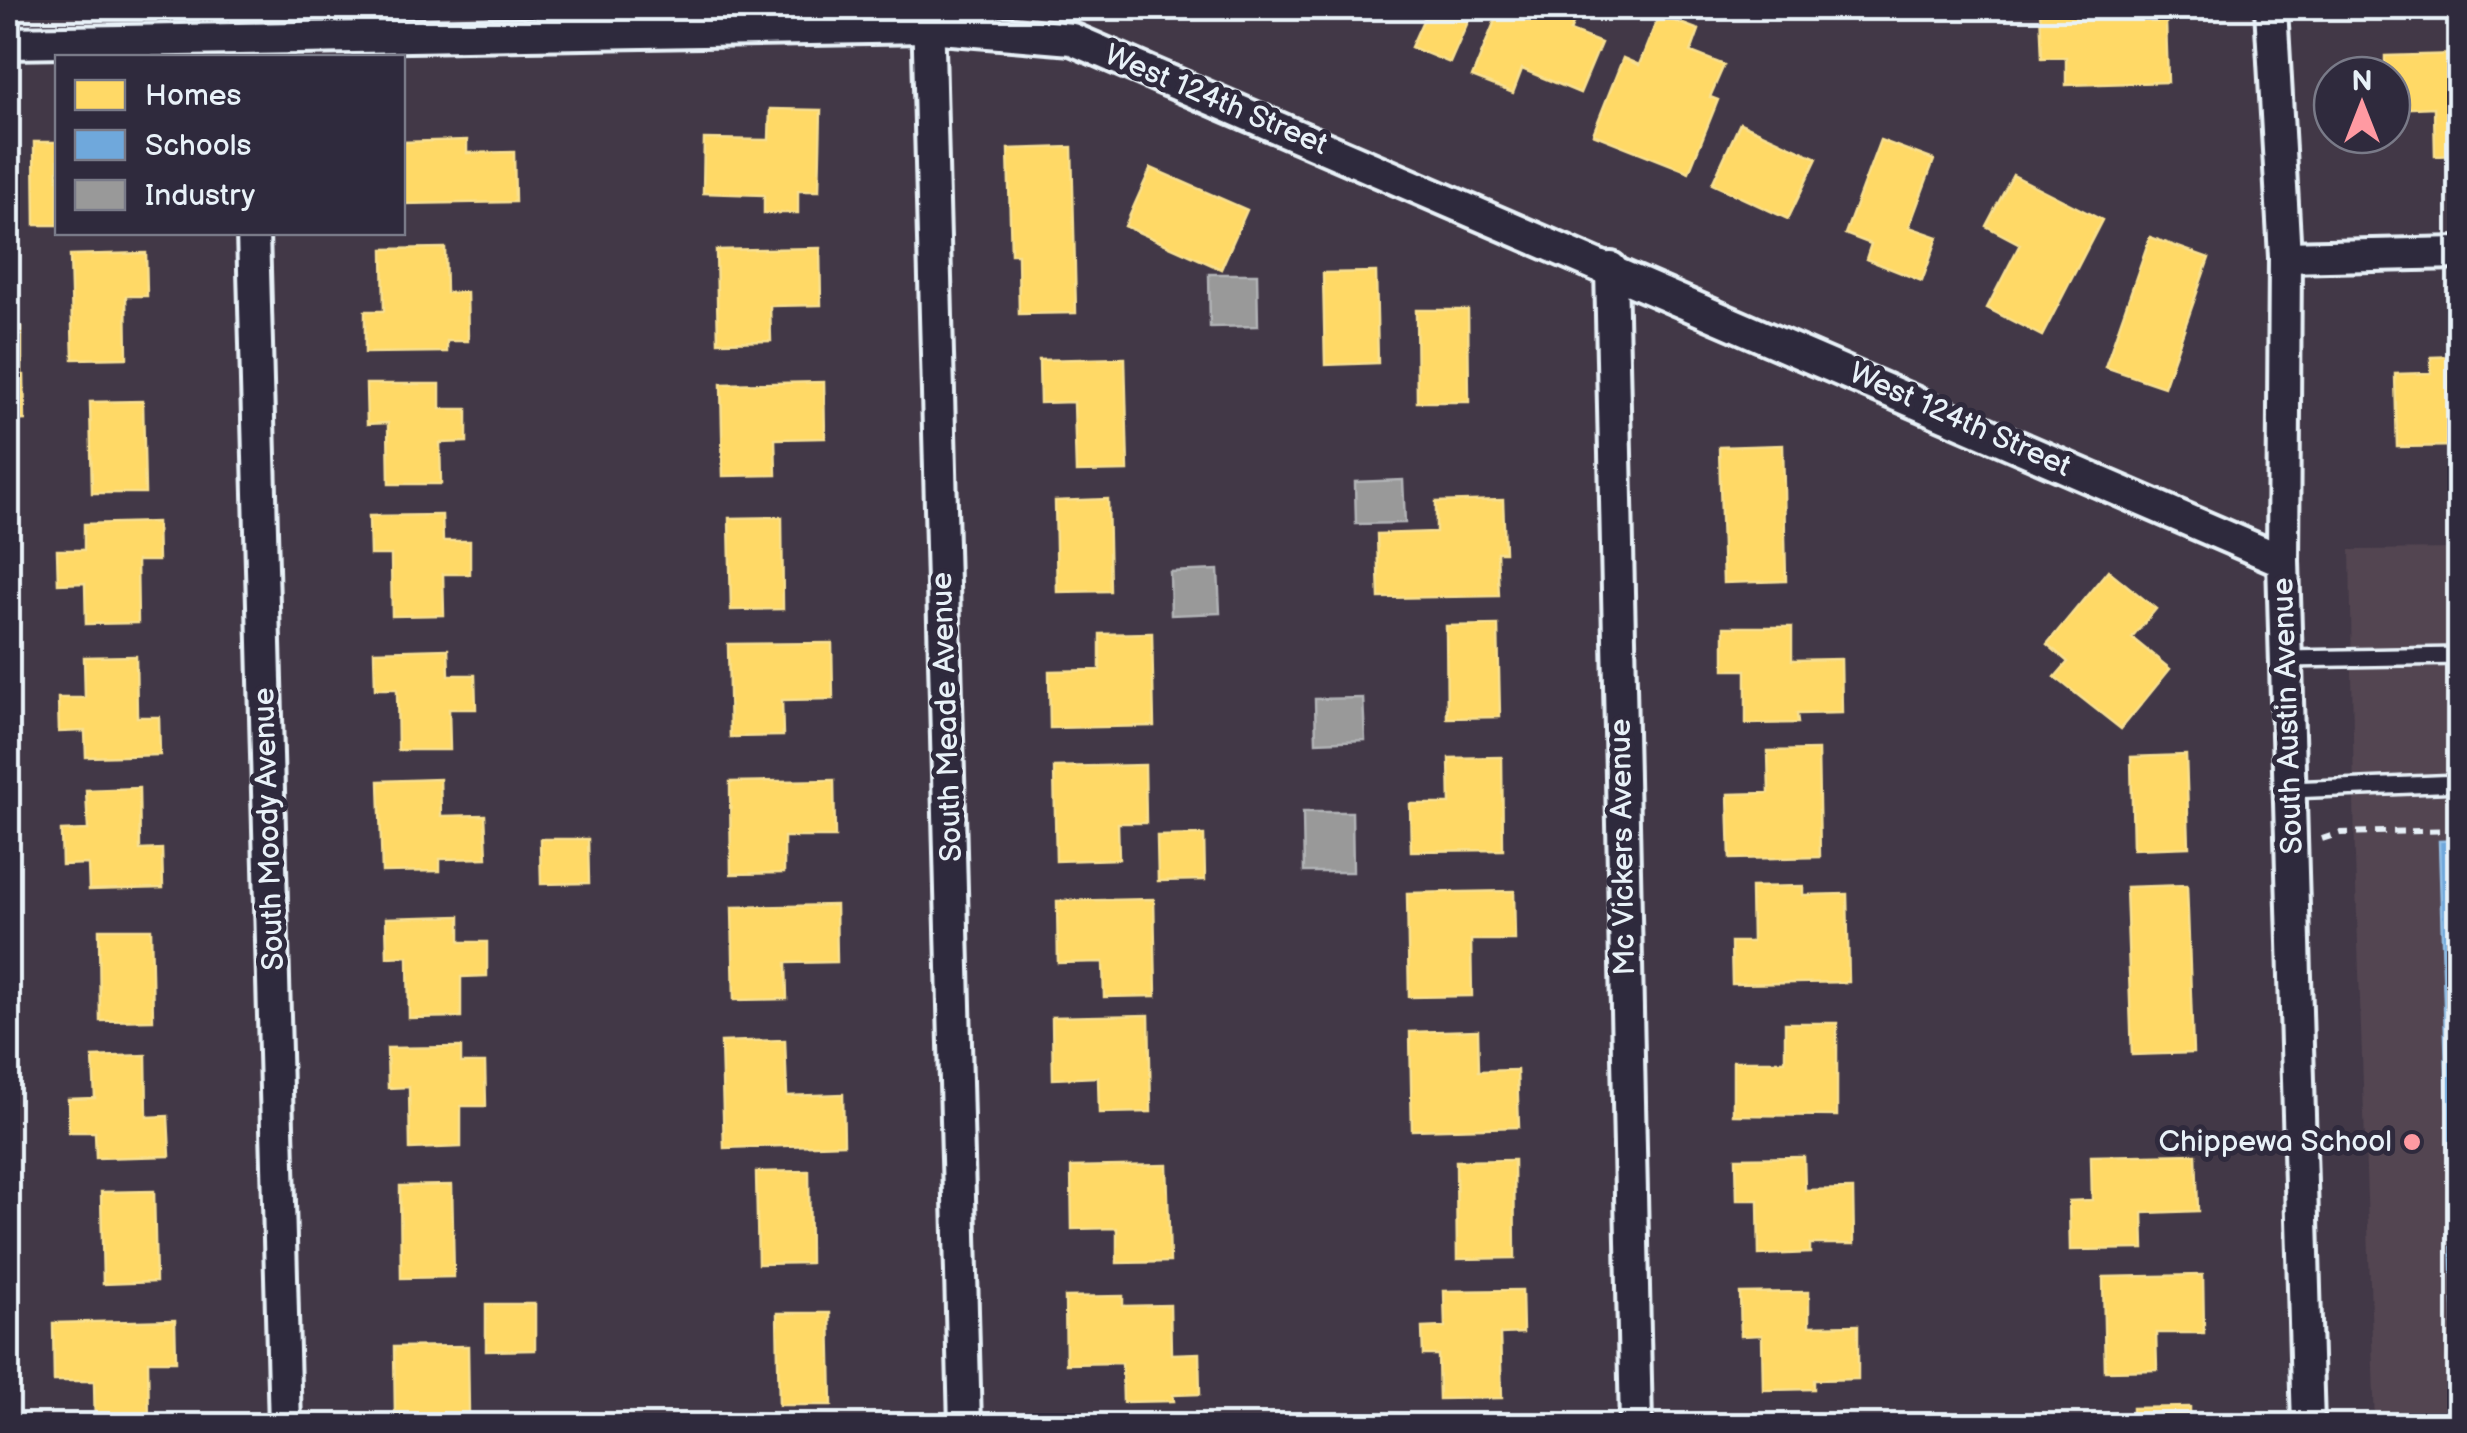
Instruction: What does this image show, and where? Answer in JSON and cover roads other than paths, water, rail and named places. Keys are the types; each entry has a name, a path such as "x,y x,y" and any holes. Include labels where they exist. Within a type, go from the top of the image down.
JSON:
{"street":[{"name":"South Austin Avenue","path":"2272,8 2285,258 2283,561 2308,1426"},
{"name":"West 124th Street","path":"8,43 248,47 928,17 1072,39 1611,268 2283,561"},
{"name":"South Meade Avenue","path":"928,17 966,1426"},
{"name":"South Moody Avenue","path":"253,235 285,1426"},
{"path":"2285,258 2460,254"},
{"name":"Mc Vickers Avenue","path":"1611,268 1636,1426"}],"lane":[{"path":"2287,659 2460,656"},
{"path":"2290,790 2460,783"}],"place":[{"name":"Chippewa School","path":"2412,1142"}]}
